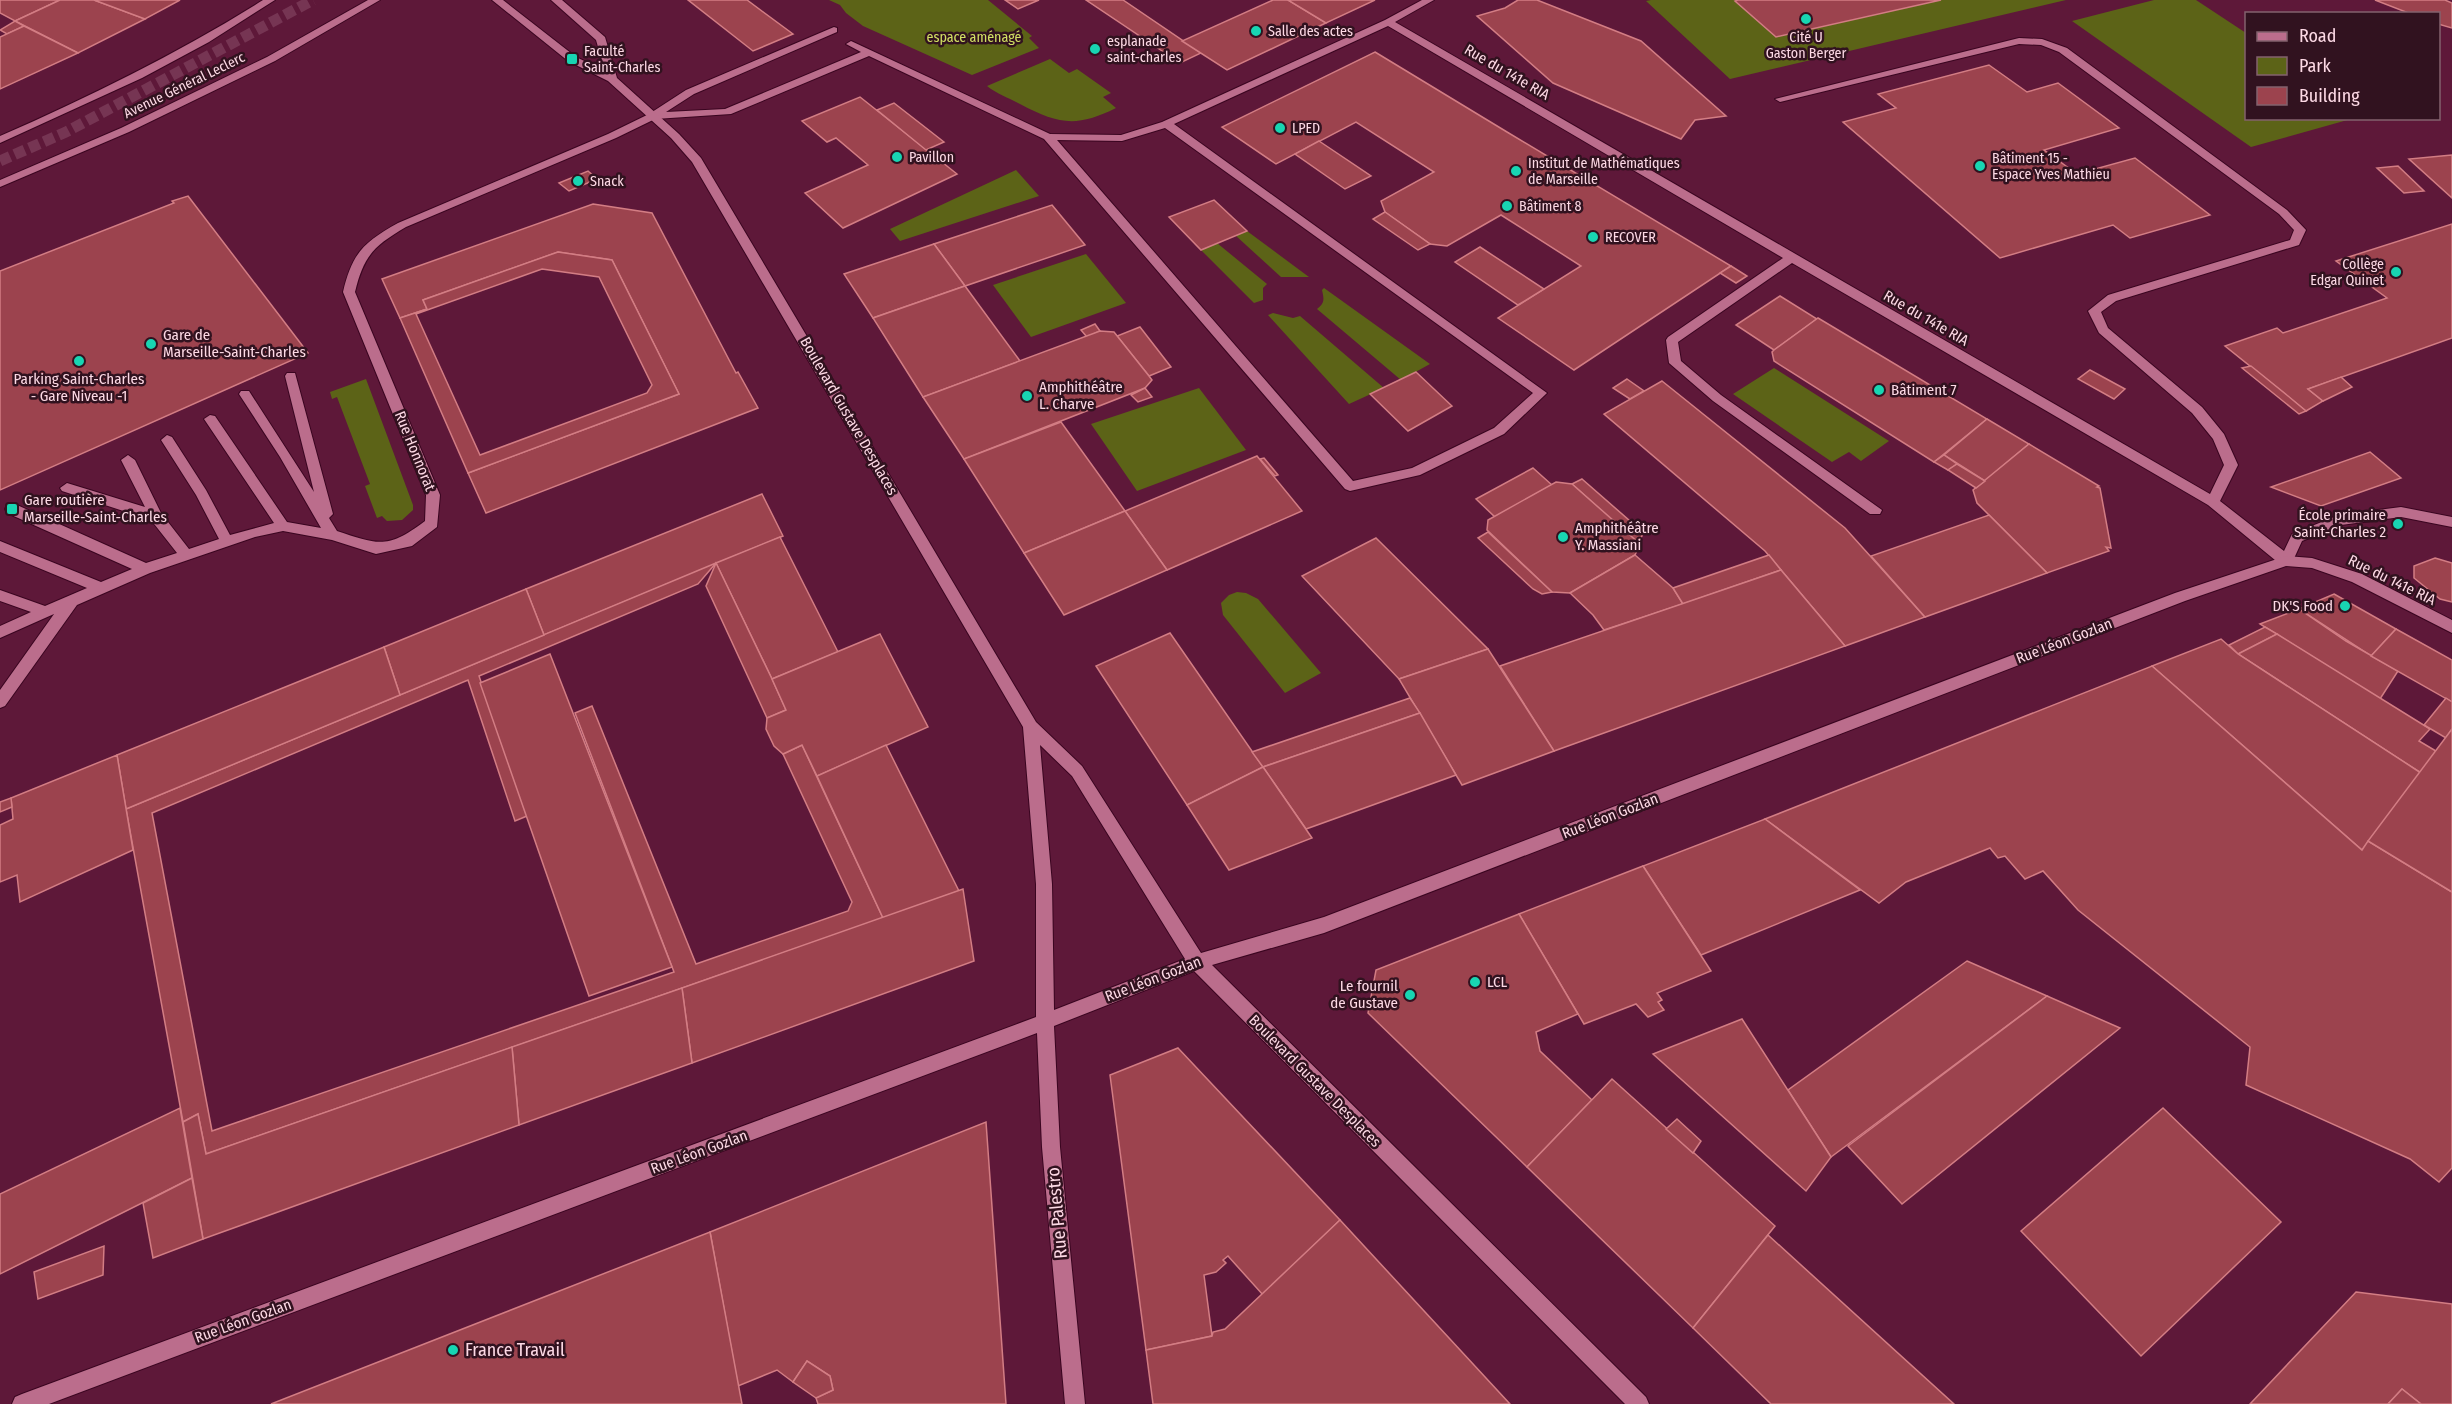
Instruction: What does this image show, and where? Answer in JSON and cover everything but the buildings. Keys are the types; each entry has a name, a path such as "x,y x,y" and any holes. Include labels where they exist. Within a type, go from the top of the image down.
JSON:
{"street":[{"name":"Avenue Général Leclerc","path":"0,140 96,97 190,47 270,0"},
{"name":"Avenue Général Leclerc","path":"0,184 125,130 271,59 375,0"},
{"name":"Boulevard Gustave Desplaces","path":"497,0 572,58 612,79 653,116 696,160 713,185 1031,726 1077,771 1197,962 1639,1404"},
{"path":"556,0 601,39 612,79"},
{"path":"1048,137 1122,138 1166,124 1388,22 1429,0"},
{"name":"Rue du 141e RIA","path":"1388,22 2214,502 2286,561 2312,563 2357,578 2452,627"},
{"path":"653,116 690,92 834,30"},
{"path":"1780,99 2019,41 2042,42 2063,50 2283,212 2300,230 2295,242 2112,298 2094,311 2103,330 2197,410 2219,437 2230,465 2214,502"},
{"path":"851,44 1048,137 1350,486 1415,472 1465,448 1499,431 1541,393 1166,124"},
{"path":"653,116 727,112 870,52"},
{"name":"Rue Honnorat","path":"5,630 145,569 226,541 283,526 332,535 376,549 407,542 432,523 433,495 349,292 355,265 370,243 402,225 653,116"},
{"path":"1791,258 1672,340 1676,363 1718,399 1875,510"},
{"path":"291,376 332,535"},
{"path":"245,394 285,454 332,535"},
{"path":"210,419 283,526"},
{"path":"167,440 201,493 226,541"},
{"path":"128,460 156,516 186,555"},
{"path":"67,488 156,516"},
{"path":"12,509 145,569"},
{"path":"2286,561 2297,538 2339,520 2401,512 2452,522"},
{"path":"0,546 101,588"},
{"name":"Rue Léon Gozlan","path":"22,1404 1197,962 1324,925 2180,597 2286,561"},
{"path":"0,595 45,612"},
{"path":"0,702 72,601"},
{"path":"0,643 5,630"},
{"name":"Boulevard Gustave Desplaces","path":"1031,726 1044,884 1045,1021"},
{"name":"Rue Palestro","path":"1045,1021 1051,1147 1075,1404"}],"green space":[{"name":"espace aménagé","path":"829,0 988,0 1032,36 1029,38 1039,48 972,75 863,26 846,13 840,5"},
{"path":"1738,0 1735,1 1776,37 1941,0 2066,0 1730,79 1646,1"},
{"path":"2154,0 2196,0 2245,32 2245,120 2347,120 2251,147 2072,21"},
{"name":"espace aménagé","path":"1050,59 1069,73 1077,69 1111,93 1103,97 1116,108 1089,119 1067,121 1033,111 987,86"},
{"path":"1016,170 1039,196 900,241 890,229"},
{"path":"1247,231 1309,277 1281,277 1235,235"},
{"path":"1217,243 1267,284 1263,288 1263,300 1254,303 1201,250"},
{"path":"1086,254 1126,303 1031,337 993,285"},
{"path":"1324,288 1430,364 1401,380 1317,309 1323,303 1322,290"},
{"path":"1273,313 1293,318 1300,316 1384,388 1349,404 1268,315"},
{"path":"1774,368 1889,441 1861,461 1849,452 1832,462 1733,394"},
{"path":"366,379 413,505 413,510 402,520 387,521 382,516 377,518 365,486 370,484 337,397 332,399 330,392"},
{"path":"1199,388 1246,450 1137,491 1091,424"},
{"path":"1237,592 1246,593 1258,599 1321,673 1285,693 1223,615 1221,603 1229,595"}],"tunnel":[{"path":"0,161 66,132 313,0"}],"place":[{"name":"Cité U Gaston Berger","path":"1806,19"},
{"name":"Salle des actes","path":"1256,31"},
{"name":"esplanade saint-charles","path":"1095,49"},
{"name":"Faculté Saint-Charles","path":"572,59"},
{"name":"LPED","path":"1280,128"},
{"name":"Pavillon","path":"897,157"},
{"name":"Bâtiment 15 - Espace Yves Mathieu","path":"1980,166"},
{"name":"Institut de Mathématiques de Marseille","path":"1516,171"},
{"name":"Snack","path":"578,181"},
{"name":"Bâtiment 8","path":"1507,206"},
{"name":"RECOVER","path":"1593,237"},
{"name":"Collège Edgar Quinet","path":"2396,272"},
{"name":"Gare de Marseille-Saint-Charles","path":"151,344"},
{"name":"Parking Saint-Charles - Gare Niveau -1","path":"79,361"},
{"name":"Bâtiment 7","path":"1879,390"},
{"name":"Amphithéâtre L. Charve","path":"1027,396"},
{"name":"Gare routière Marseille-Saint-Charles","path":"12,509"},
{"name":"École primaire Saint-Charles 2","path":"2398,524"},
{"name":"Amphithéâtre Y. Massiani","path":"1563,537"},
{"name":"DK'S Food","path":"2345,606"},
{"name":"LCL","path":"1475,982"},
{"name":"Le fournil de Gustave","path":"1410,995"},
{"name":"France Travail","path":"453,1350"}]}
